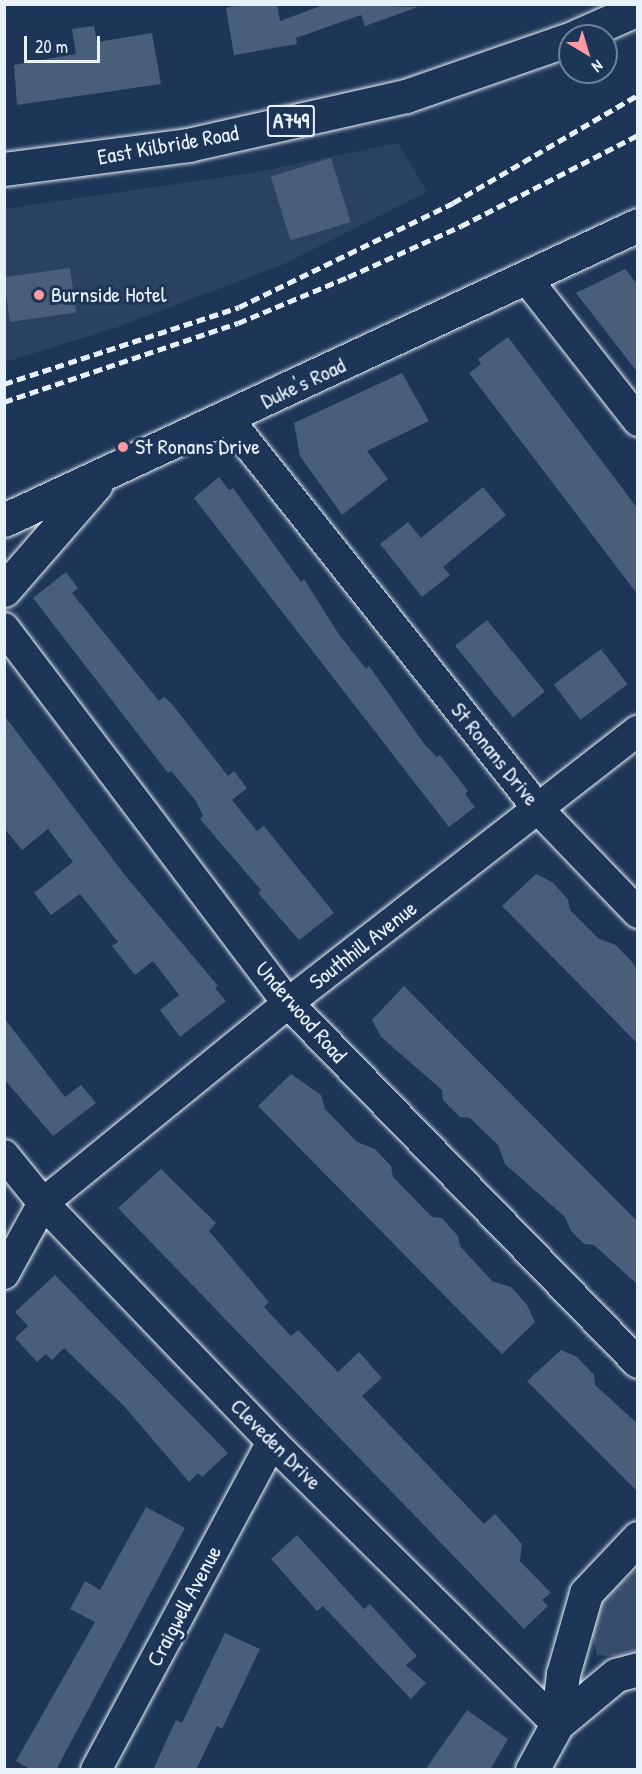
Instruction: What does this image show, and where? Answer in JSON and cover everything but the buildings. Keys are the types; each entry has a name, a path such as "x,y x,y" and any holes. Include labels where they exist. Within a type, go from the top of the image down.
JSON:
{"main road":[{"path":"604,24 638,9"},
{"name":"East Kilbride Road","path":"4,169 188,145 406,96 558,43"},
{"name":"Duke's Road","path":"4,590 101,478 638,225"},
{"path":"4,520 101,478"},
{"path":"532,1770 557,1724 563,1674 586,1593 638,1538"},
{"path":"557,1724 616,1675 638,1669"}],"street":[{"path":"526,278 638,421"},
{"name":"St Ronans Drive","path":"228,419 539,810 638,913"},
{"name":"Underwood Road","path":"4,628 288,1004 638,1363"},
{"name":"Southhill Avenue","path":"4,1274 43,1203 288,1004 638,731"},
{"name":"Cleveden Drive","path":"4,1155 43,1203 272,1442 557,1724"},
{"name":"Craigwell Avenue","path":"96,1770 272,1442"}],"shaded area":[{"path":"398,143 427,192 282,265 115,328 5,362 4,209 251,173"},
{"path":"637,1569 637,1654 629,1658 597,1655 591,1630 605,1598"}],"railway":[{"path":"4,384 239,307 453,203 638,95"},
{"path":"4,402 238,323 348,277 461,226 638,135"}],"place":[{"name":"Burnside Hotel","path":"39,295"},
{"name":"St Ronans Drive","path":"123,447"}]}
